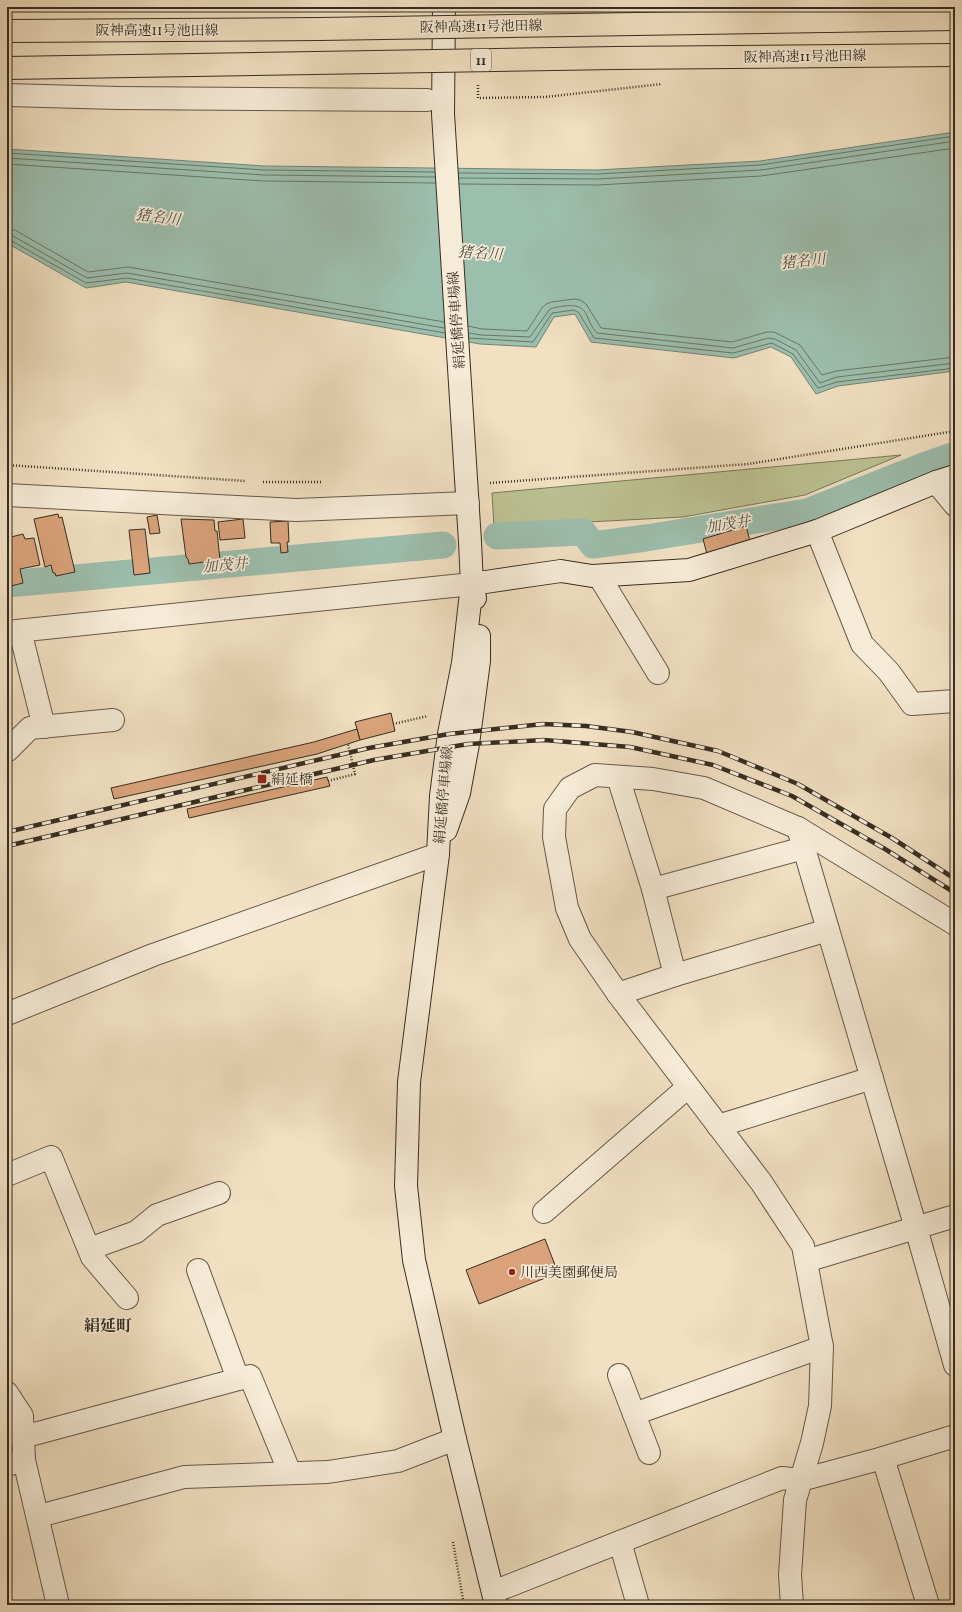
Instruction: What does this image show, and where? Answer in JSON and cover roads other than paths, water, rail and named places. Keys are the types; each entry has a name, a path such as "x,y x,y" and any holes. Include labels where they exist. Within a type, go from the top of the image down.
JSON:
{"highway":[{"name":"阪神高速11号池田線","path":"7,31 320,29 955,19"},
{"name":"阪神高速11号池田線","path":"7,68 955,55"}],"street":[{"name":"絹延橋停車場線","path":"438,854 459,793 468,744 479,661 478,614 472,584 465,460 435,107 444,7"},
{"path":"7,95 435,107"},
{"path":"44,727 14,632 472,584 561,571 599,576 688,570 816,531 945,479 955,505"},
{"path":"7,495 296,510 468,503"},
{"path":"816,531 862,644 889,672 912,704 955,701"},
{"path":"599,576 658,673"},
{"name":"絹延橋停車場線","path":"438,854 441,796 449,734 463,663 472,584"},
{"path":"8,750 30,728 113,720"},
{"path":"792,1605 790,1575 795,1500 812,1443 820,1406 822,1347 803,1246 761,1182 618,994 580,940 567,908 554,837 555,809 570,788 595,775 653,779 704,788 801,838 955,924"},
{"path":"618,776 652,889 675,976"},
{"path":"652,889 801,838"},
{"path":"801,838 955,1365"},
{"path":"7,1014 153,955 438,854 409,1082 406,1186 414,1260 494,1599 620,1542 782,1478 801,1480 883,1458 955,1436"},
{"path":"618,994 828,930"},
{"path":"718,1126 872,1078"},
{"path":"544,1212 688,1087"},
{"path":"7,1175 51,1157 92,1257 127,1298"},
{"path":"89,1249 136,1232 157,1215 219,1193"},
{"path":"806,1261 955,1216"},
{"path":"198,1270 238,1380"},
{"path":"634,1414 822,1347"},
{"path":"619,1375 649,1453"},
{"path":"23,1437 250,1376 290,1473"},
{"path":"7,1393 22,1416 23,1437 16,1462 39,1516 58,1605"},
{"path":"39,1516 184,1477 328,1472 398,1461 455,1438"},
{"path":"883,1458 924,1604"},
{"path":"620,1542 638,1605"}],"water":[{"name":"猪名川","path":"955,132 955,371 838,386 816,394 791,357 771,347 734,358 591,342 575,314 554,317 536,347 480,344 126,282 86,288 7,243 7,149 264,166 597,170 760,161"}],"waterway":[{"name":"加茂井","path":"497,536 583,532 593,545 807,512 955,455"},
{"name":"加茂井","path":"7,584 443,545"}],"railway":[{"path":"7,832 369,748 449,734 543,724 586,726 632,732 718,751 798,784 892,838 955,879"},
{"path":"7,846 374,760 468,744 544,740 630,747 713,765 792,796 885,849 955,893"}],"place":[{"name":"絹延橋","path":"262,779"},
{"name":"川西美園郵便局","path":"512,1272"}],"district":[{"name":"絹延町","path":"108,1325"}]}
